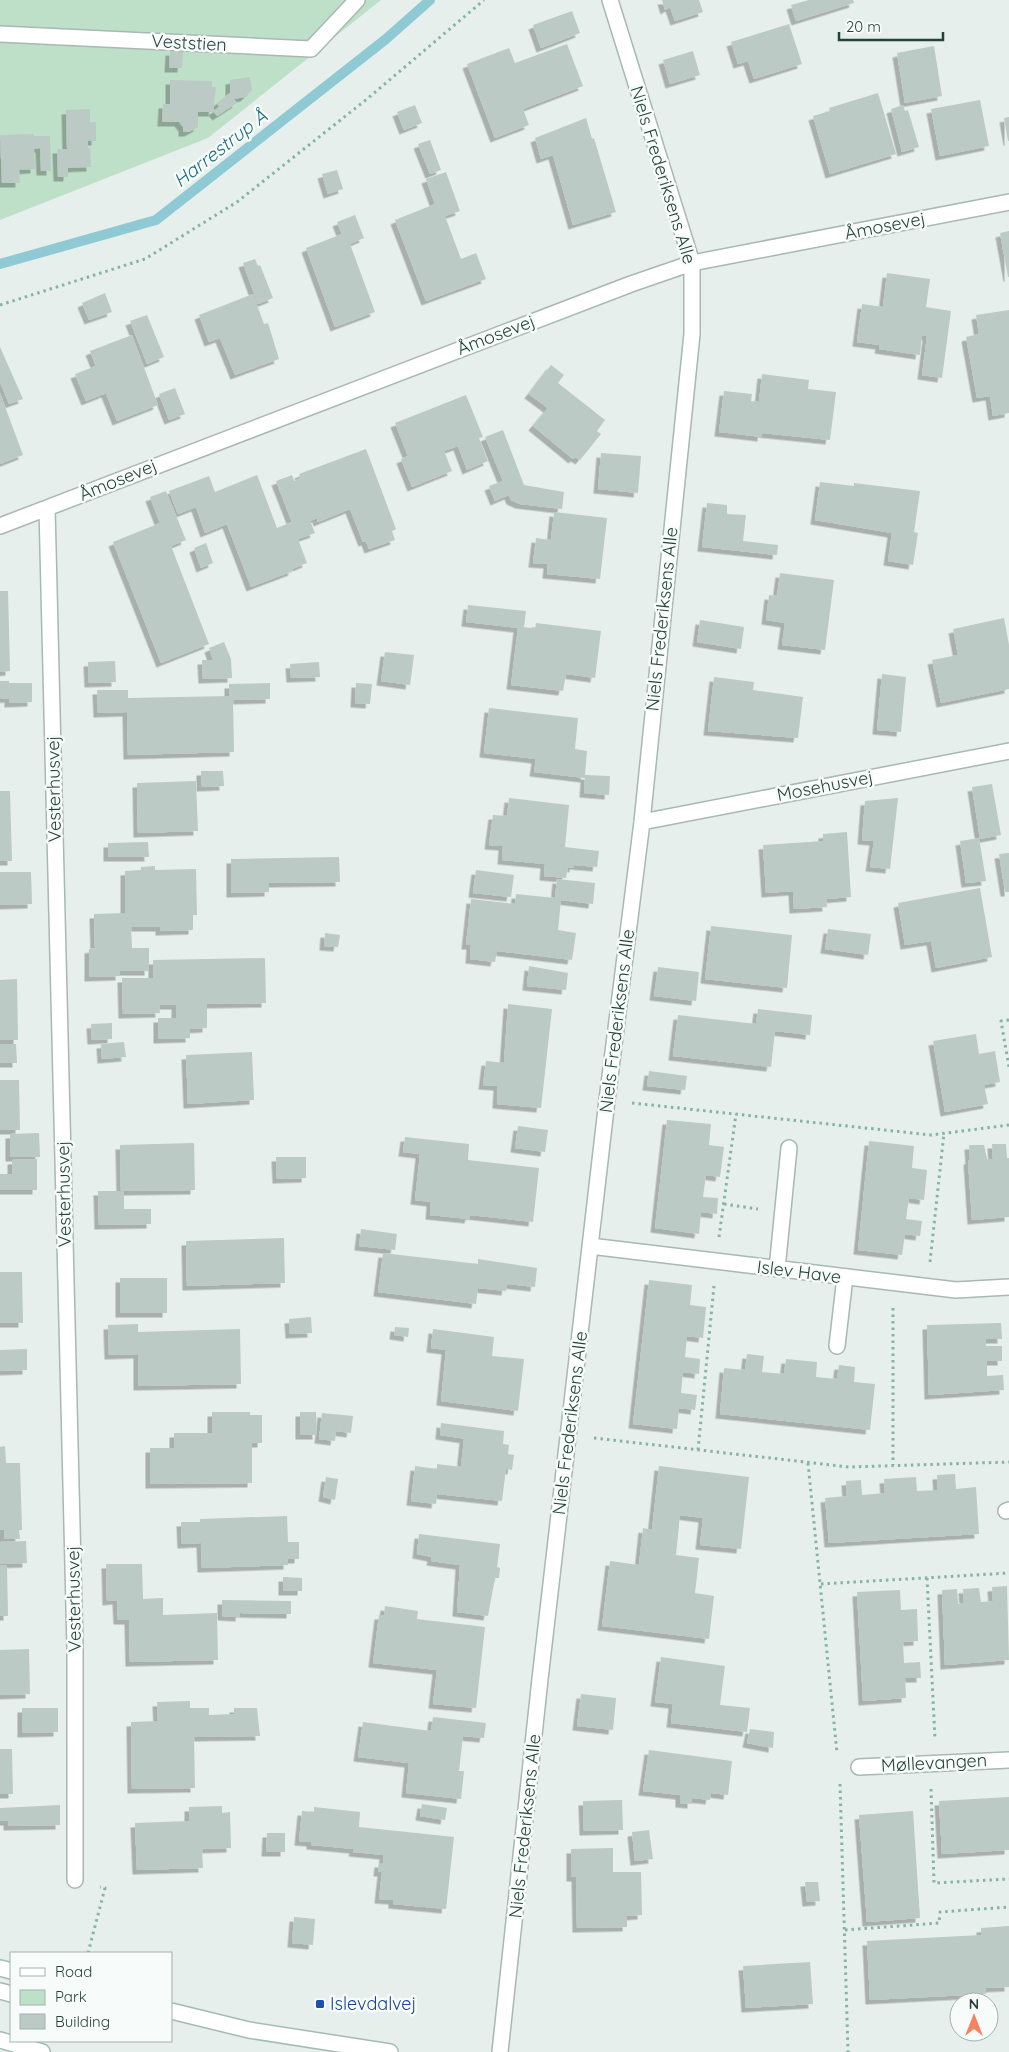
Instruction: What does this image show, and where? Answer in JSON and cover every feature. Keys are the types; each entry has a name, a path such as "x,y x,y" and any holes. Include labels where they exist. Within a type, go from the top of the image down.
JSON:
{"street":[{"name":"Veststien","path":"0,34 311,49 356,0"},
{"name":"Niels Frederiksens Alle","path":"500,2052 568,1435 642,822 692,334 692,263 610,0"},
{"name":"Åmosevej","path":"0,526 630,284 692,263 1009,202"},
{"name":"Vesterhusvej","path":"47,508 75,1648 75,1880"},
{"name":"Mosehusvej","path":"642,822 1009,750"},
{"path":"777,1269 789,1148"},
{"name":"Islev Have","path":"590,1246 956,1290 1009,1287"},
{"path":"837,1346 845,1277"},
{"name":"Møllevangen","path":"859,1767 1009,1760"},
{"path":"172,2011 249,2030 390,2052"},
{"path":"0,2040 42,2052"}],"path":[{"path":"0,304 145,259 237,202 367,98 484,0"},
{"path":"1009,1020 1001,1021 1009,1066"},
{"path":"607,1100 932,1135 1009,1124"},
{"path":"928,1287 944,1133"},
{"path":"724,1204 783,1212"},
{"path":"893,1283 893,1466"},
{"path":"568,1435 849,1467 1009,1462"},
{"path":"820,1584 1009,1572"},
{"path":"927,1578 933,1763 934,1883 1009,1879"},
{"path":"88,1952 105,1888"},
{"path":"845,1930 939,1923 940,1912 1009,1907"}],"green space":[{"path":"0,0 381,0 208,138 0,220"}],"building":[{"path":"662,0 699,0 703,12 675,21 670,7 665,10"},
{"path":"809,0 853,0 854,3 796,21 791,5"},
{"path":"572,11 580,33 541,48 533,25"},
{"path":"789,24 802,64 754,79 748,61 738,64 731,42"},
{"path":"567,44 583,86 523,109 529,125 495,138 467,64 509,48 515,63"},
{"path":"934,46 942,96 905,103 897,53"},
{"path":"170,51 183,52 182,68 169,68"},
{"path":"693,51 700,75 670,84 663,60"},
{"path":"250,77 252,90 245,97 234,99 237,103 217,116 213,111 219,107 217,103 230,93 230,80"},
{"path":"170,80 212,81 212,87 216,87 213,112 198,112 198,127 189,132 183,132 183,127 179,122 162,122 163,104 170,104"},
{"path":"878,93 896,154 830,174 813,116 830,111 829,108"},
{"path":"980,100 989,146 940,156 931,109"},
{"path":"415,105 422,123 404,130 397,112"},
{"path":"903,105 905,111 908,110 919,147 902,152 891,109"},
{"path":"90,109 90,122 96,122 96,141 88,141 91,167 68,168 68,177 58,177 57,149 67,149 66,110"},
{"path":"1009,117 1009,141 1008,141 1004,118"},
{"path":"586,118 592,139 594,138 616,212 573,225 553,155 541,159 535,138"},
{"path":"34,134 34,136 50,136 51,171 41,171 40,148 34,149 35,169 19,170 20,183 2,183 0,135"},
{"path":"430,140 441,170 430,174 418,144"},
{"path":"337,170 343,189 328,194 322,174"},
{"path":"446,172 460,211 445,216 461,259 476,253 486,279 426,301 395,220 435,204 426,179"},
{"path":"355,215 364,238 350,244 375,312 335,327 306,248 342,234 337,222"},
{"path":"1009,231 1009,277 1008,277 1000,233"},
{"path":"255,259 258,266 260,265 273,298 258,304 243,263"},
{"path":"887,273 930,279 926,307 951,311 942,378 922,375 927,336 922,335 920,355 879,349 880,345 857,342 862,304 883,307"},
{"path":"105,293 112,312 89,320 82,303"},
{"path":"253,294 264,324 268,323 279,359 235,375 220,338 209,342 199,315"},
{"path":"1009,310 1009,413 993,416 990,396 977,398 966,337 979,334 976,315"},
{"path":"147,315 164,357 147,364 130,321"},
{"path":"132,335 158,405 117,421 106,393 86,401 75,374 96,366 90,351"},
{"path":"0,347 23,399 9,404 0,382"},
{"path":"551,365 564,375 558,383 605,420 597,431 601,434 580,460 575,457 573,459 533,426 548,408 529,394"},
{"path":"762,374 809,380 808,389 836,392 830,440 762,433 762,437 719,432 724,391 752,394 751,401 759,402"},
{"path":"175,388 185,414 169,420 159,394"},
{"path":"0,393 23,455 0,464"},
{"path":"466,395 483,437 479,438 488,461 467,470 458,446 444,451 452,471 412,487 401,459 408,456 395,423"},
{"path":"503,430 524,485 564,492 562,509 520,504 511,500 509,495 495,501 489,486 503,481 485,437"},
{"path":"366,449 396,529 392,531 395,540 369,549 366,541 363,542 350,509 318,522 317,518 310,521 315,533 298,539 307,563 292,569 293,571 251,587 227,524 205,533 196,507 178,514 169,491 209,476 215,492 257,475 277,528 292,522 276,481 292,475 294,481 301,478 299,474"},
{"path":"601,453 641,456 638,493 598,489"},
{"path":"820,482 854,486 854,483 920,491 914,532 918,533 913,565 888,561 892,533 815,520"},
{"path":"166,491 186,540 171,546 209,644 161,663 113,542 160,523 150,497"},
{"path":"707,503 727,505 727,514 746,515 743,541 778,545 777,555 702,547"},
{"path":"554,512 607,518 600,579 547,574 548,564 533,563 536,538 551,540"},
{"path":"206,543 213,563 201,568 194,548"},
{"path":"780,573 834,580 825,650 782,645 785,623 766,620 769,595 777,596"},
{"path":"0,591 8,591 10,671 0,672"},
{"path":"468,605 526,611 524,627 535,629 536,623 601,631 595,678 566,674 563,691 511,685 518,628 466,622"},
{"path":"1004,618 1009,645 1009,689 941,703 932,660 958,655 953,629"},
{"path":"700,620 744,627 741,649 697,642"},
{"path":"224,642 231,659 232,678 203,679 202,660 213,660 209,648"},
{"path":"385,652 414,655 410,685 381,681"},
{"path":"115,661 116,682 89,683 88,662"},
{"path":"319,662 320,677 291,678 290,664"},
{"path":"882,674 906,677 901,732 877,730"},
{"path":"714,677 754,682 753,690 803,697 798,738 708,731"},
{"path":"0,681 32,683 32,702 9,703 9,698 0,699"},
{"path":"270,683 270,699 233,700 234,752 128,755 127,712 98,713 97,690 128,690 128,698 229,696 229,684"},
{"path":"356,683 372,684 370,704 355,703"},
{"path":"489,708 578,718 575,749 587,751 585,775 610,776 609,795 584,793 585,778 534,772 536,759 484,753"},
{"path":"201,771 223,771 224,786 201,787"},
{"path":"196,781 198,831 138,833 137,783"},
{"path":"992,784 1001,835 980,839 972,787"},
{"path":"0,791 10,791 12,861 0,861"},
{"path":"509,798 569,805 565,847 599,851 597,867 574,865 574,868 568,867 566,878 544,876 545,864 502,860 503,846 489,845 493,815 507,816"},
{"path":"898,798 890,869 870,867 874,841 862,840 865,801"},
{"path":"847,832 851,897 826,899 827,907 794,909 793,891 766,893 763,845 823,841 823,834"},
{"path":"979,838 986,881 966,883 960,841"},
{"path":"148,842 149,857 108,857 108,843"},
{"path":"1009,853 1009,892 1005,892 999,854"},
{"path":"339,857 340,882 269,883 269,892 231,893 231,859"},
{"path":"155,866 155,870 196,869 197,915 193,915 193,930 160,931 160,927 131,927 132,948 149,948 149,971 120,971 120,976 89,977 89,949 95,948 94,914 125,913 125,871 141,870 141,867"},
{"path":"476,870 514,875 511,897 473,893"},
{"path":"0,872 31,872 32,904 0,905"},
{"path":"557,879 595,883 593,904 561,900 558,930 576,933 572,960 497,951 495,962 470,959 471,945 466,945 471,899 515,904 516,894 555,898"},
{"path":"980,888 992,957 936,968 931,941 905,945 898,903"},
{"path":"711,926 792,935 787,988 705,979"},
{"path":"828,929 871,934 868,955 825,949"},
{"path":"325,933 340,935 338,947 324,946"},
{"path":"265,958 266,1003 207,1004 207,1028 190,1029 190,1038 158,1039 158,1018 176,1018 176,1005 159,1005 160,1013 123,1014 122,978 153,978 153,960"},
{"path":"529,966 568,973 566,990 527,986"},
{"path":"658,967 699,972 696,1001 654,996"},
{"path":"17,979 18,1040 0,1040 0,980"},
{"path":"508,1004 552,1009 541,1108 497,1104 498,1086 483,1085 486,1061 504,1063"},
{"path":"758,1009 812,1015 810,1035 775,1031 771,1067 673,1056 678,1015 756,1024"},
{"path":"112,1023 112,1039 92,1040 91,1024"},
{"path":"976,1034 979,1054 995,1051 1000,1082 984,1085 988,1104 945,1112 933,1041"},
{"path":"124,1042 126,1057 102,1059 101,1044"},
{"path":"0,1044 16,1044 17,1063 0,1063"},
{"path":"252,1052 254,1100 188,1104 186,1055"},
{"path":"649,1071 687,1076 685,1090 647,1086"},
{"path":"0,1080 19,1080 20,1130 0,1130"},
{"path":"667,1120 711,1124 709,1145 724,1147 720,1177 706,1175 703,1197 718,1198 717,1214 701,1212 699,1234 655,1228"},
{"path":"518,1126 548,1130 545,1152 515,1148"},
{"path":"39,1133 40,1157 10,1157 10,1134"},
{"path":"405,1137 469,1144 468,1160 539,1168 533,1222 470,1215 469,1219 430,1215 431,1202 415,1200 420,1154 403,1152"},
{"path":"869,1141 914,1146 912,1168 927,1170 924,1200 909,1198 906,1219 922,1221 920,1236 905,1234 902,1255 858,1250"},
{"path":"194,1143 195,1190 124,1191 124,1209 151,1209 151,1224 99,1225 98,1191 121,1191 120,1145"},
{"path":"992,1144 1006,1144 1007,1158 1009,1158 1009,1217 972,1220 968,1160 970,1160 969,1145 984,1145 987,1159 993,1159"},
{"path":"276,1157 306,1157 306,1178 277,1179"},
{"path":"37,1159 37,1190 0,1190 0,1174 12,1174 12,1160"},
{"path":"361,1229 397,1234 395,1250 359,1246"},
{"path":"284,1238 285,1283 187,1286 186,1241"},
{"path":"383,1253 478,1264 478,1259 537,1268 535,1287 507,1284 506,1291 478,1288 476,1304 378,1292"},
{"path":"0,1272 22,1272 23,1323 0,1323"},
{"path":"120,1278 167,1278 167,1313 120,1313"},
{"path":"649,1280 692,1285 690,1305 706,1307 703,1338 687,1336 685,1357 700,1359 699,1374 683,1372 681,1393 697,1395 695,1410 679,1408 677,1429 633,1424"},
{"path":"311,1317 312,1333 290,1334 289,1319"},
{"path":"1001,1323 1002,1339 986,1339 986,1346 1002,1346 1002,1361 987,1361 987,1376 1003,1375 1004,1390 929,1395 927,1325"},
{"path":"138,1324 138,1332 240,1329 241,1384 138,1386 138,1354 109,1355 108,1325"},
{"path":"395,1327 409,1328 408,1337 394,1335"},
{"path":"433,1329 494,1337 492,1356 524,1359 518,1411 441,1401 446,1350 431,1348"},
{"path":"27,1349 27,1370 0,1371 0,1350"},
{"path":"747,1354 764,1356 762,1372 784,1374 786,1359 817,1362 816,1377 837,1379 839,1365 855,1367 854,1382 875,1384 870,1430 720,1414 724,1368 745,1370"},
{"path":"212,1412 250,1412 250,1415 262,1415 262,1443 252,1443 252,1483 150,1484 150,1448 174,1448 174,1433 212,1433"},
{"path":"300,1412 316,1412 317,1435 300,1435"},
{"path":"322,1413 353,1416 351,1433 336,1431 335,1441 319,1439"},
{"path":"441,1423 504,1431 503,1444 509,1445 508,1454 514,1455 512,1470 506,1469 502,1501 437,1494 436,1504 411,1501 415,1466 437,1469 437,1464 461,1467 464,1439 466,1439 440,1435"},
{"path":"5,1446 6,1463 20,1463 22,1530 19,1530 20,1539 4,1539 4,1530 0,1530 0,1447"},
{"path":"659,1466 749,1477 741,1549 700,1545 703,1518 680,1515 676,1555 699,1558 695,1593 714,1596 709,1639 602,1626 610,1561 639,1565 643,1528 652,1530"},
{"path":"955,1474 956,1489 976,1487 979,1534 829,1543 825,1498 847,1496 846,1481 861,1480 862,1495 885,1493 884,1479 916,1477 917,1491 938,1490 937,1475"},
{"path":"326,1477 338,1479 335,1500 323,1497"},
{"path":"287,1516 288,1542 299,1542 299,1559 288,1559 288,1565 202,1568 201,1543 182,1544 181,1522 200,1522 200,1519"},
{"path":"419,1534 500,1544 497,1567 500,1568 499,1578 495,1578 488,1616 457,1612 460,1565 431,1561 432,1557 417,1554"},
{"path":"26,1541 27,1563 0,1564 0,1542"},
{"path":"106,1564 142,1564 143,1599 163,1598 163,1615 217,1613 218,1660 130,1662 129,1620 118,1620 117,1600 107,1601"},
{"path":"7,1565 8,1616 0,1616 0,1566"},
{"path":"283,1577 302,1578 302,1591 283,1591"},
{"path":"1007,1586 1009,1660 945,1665 942,1590 957,1589 958,1604 964,1603 963,1589 979,1588 981,1602 993,1601 992,1587"},
{"path":"900,1590 901,1610 917,1609 918,1641 903,1642 904,1663 920,1662 921,1678 905,1678 906,1698 863,1701 857,1592"},
{"path":"222,1600 291,1601 291,1614 240,1613 240,1617 222,1616"},
{"path":"385,1606 418,1611 417,1619 485,1627 476,1708 433,1704 437,1670 373,1663 379,1615 384,1615"},
{"path":"29,1649 30,1694 0,1695 0,1650"},
{"path":"661,1657 725,1666 720,1705 750,1708 747,1732 671,1723 673,1704 655,1702"},
{"path":"581,1694 616,1698 613,1730 577,1726"},
{"path":"190,1701 190,1708 209,1708 209,1715 234,1714 234,1708 257,1708 260,1736 194,1737 195,1788 132,1789 131,1722 158,1721 157,1702"},
{"path":"22,1708 58,1708 58,1732 22,1733"},
{"path":"433,1717 486,1723 484,1738 463,1736 459,1771 464,1771 461,1799 406,1793 409,1763 358,1757 363,1722 431,1731"},
{"path":"750,1729 774,1732 773,1748 747,1743"},
{"path":"0,1749 12,1749 13,1794 0,1794"},
{"path":"649,1750 732,1761 728,1795 711,1793 710,1800 692,1798 692,1804 680,1803 680,1795 643,1791"},
{"path":"1009,1797 1009,1850 942,1854 939,1801"},
{"path":"622,1800 623,1830 584,1831 583,1801"},
{"path":"422,1804 447,1808 445,1820 420,1816"},
{"path":"60,1805 60,1825 8,1826 8,1821 0,1821 0,1808"},
{"path":"222,1806 222,1813 230,1812 231,1848 202,1849 203,1868 137,1870 135,1823 189,1821 189,1807"},
{"path":"314,1807 360,1812 359,1827 454,1837 446,1909 393,1904 393,1900 379,1899 382,1872 378,1872 379,1863 383,1863 384,1855 353,1852 354,1849 311,1845 311,1842 299,1841 302,1811 314,1812"},
{"path":"913,1811 920,1918 867,1922 859,1815"},
{"path":"649,1830 653,1859 635,1861 632,1832"},
{"path":"267,1833 285,1833 285,1852 266,1852"},
{"path":"613,1848 613,1872 641,1872 642,1915 627,1916 627,1927 577,1928 576,1877 571,1877 571,1849"},
{"path":"805,1882 818,1882 820,1901 807,1902"},
{"path":"294,1917 315,1919 313,1945 292,1943"},
{"path":"1009,1926 1009,1987 986,1988 986,1992 949,1992 949,1996 870,2000 867,1941 981,1935 981,1928"},
{"path":"810,1962 813,2004 746,2008 743,1966"}],"waterway":[{"name":"Harrestrup Å","path":"0,264 156,220 386,39 430,0"}],"place":[{"name":"Islevdalvej","path":"320,2004"}]}
